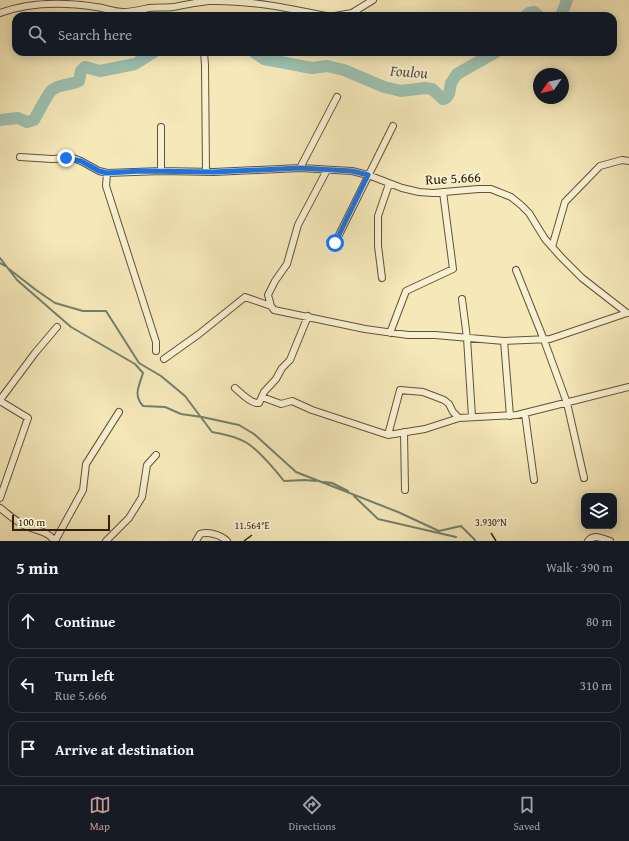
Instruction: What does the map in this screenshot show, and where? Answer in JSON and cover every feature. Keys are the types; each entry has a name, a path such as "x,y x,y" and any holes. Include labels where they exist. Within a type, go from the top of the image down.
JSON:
{"street":[{"path":"0,13 31,5 48,4 69,4 121,12 136,12 148,8 174,7 226,0 269,4 307,12"},
{"path":"354,12 374,0"},
{"path":"204,56 206,172"},
{"path":"300,168 337,97"},
{"path":"335,243 392,126"},
{"path":"160,127 161,171"},
{"name":"Rue 5.666","path":"20,157 52,159 73,158 99,171 107,173 161,171 206,172 300,168 352,171 368,175 389,184 419,192 433,193 478,188 491,189 511,197 529,213 538,230 582,278 628,313"},
{"path":"552,247 565,202 600,166 622,160 629,161"},
{"path":"271,306 268,295 275,281 287,264 298,225 327,170"},
{"path":"107,173 106,186 156,342 156,351"},
{"path":"382,278 378,246 378,216 389,184"},
{"path":"390,333 406,291 453,269 443,192"},
{"path":"516,270 567,403 584,478"},
{"name":"Rue 5.666","path":"164,359 199,334 245,297 271,306 277,312 282,311 308,316 365,329 408,335 435,335 504,341 544,340 560,337 628,313"},
{"path":"462,299 467,338 472,417"},
{"path":"235,388 255,403 259,402 268,388 276,380 282,368 290,360 308,316"},
{"path":"0,498 28,418 0,400 35,353 57,327"},
{"path":"504,341 510,416"},
{"path":"262,397 280,404 292,401 312,410 388,435 425,428 459,418 525,414 629,387"},
{"path":"388,435 400,390 422,392 444,400 449,404 452,412 459,418"},
{"path":"0,508 23,525 43,531 55,541 58,532 69,516 83,490 86,464 119,412"},
{"path":"525,414 534,480"},
{"path":"404,432 405,490"},
{"path":"106,541 129,518 142,497 147,465 156,456"},
{"path":"196,541 203,532 216,535 227,541"},
{"path":"588,541 591,538 598,537 610,541"}],"waterway":[{"name":"Foulou","path":"562,12 567,0"},
{"name":"Foulou","path":"0,120 18,118 27,122 34,120 50,92 55,88 79,81 81,71 85,67 100,71 135,64 148,56"},
{"name":"Foulou","path":"260,56 264,59 312,68 327,66 344,70 384,87 401,91 425,88 432,89 443,99 449,94 451,83 457,74 489,56"},
{"path":"0,258 17,280 71,327 135,364 143,373 138,390 138,398 143,406 165,407 181,414 239,425 254,434 296,472 398,512 439,531 461,526 475,541"},
{"path":"0,263 5,266"},
{"path":"9,269 55,303 83,311 106,311 139,363 161,376 185,396 212,432 230,436 247,443 272,466 284,481 316,481"},
{"path":"324,482 332,483 348,491"},
{"path":"354,496 378,519 456,537"}],"route":[{"path":"66,158 73,158 99,171 107,173 141,171 214,172 300,168 352,171 368,175 335,243"}]}
